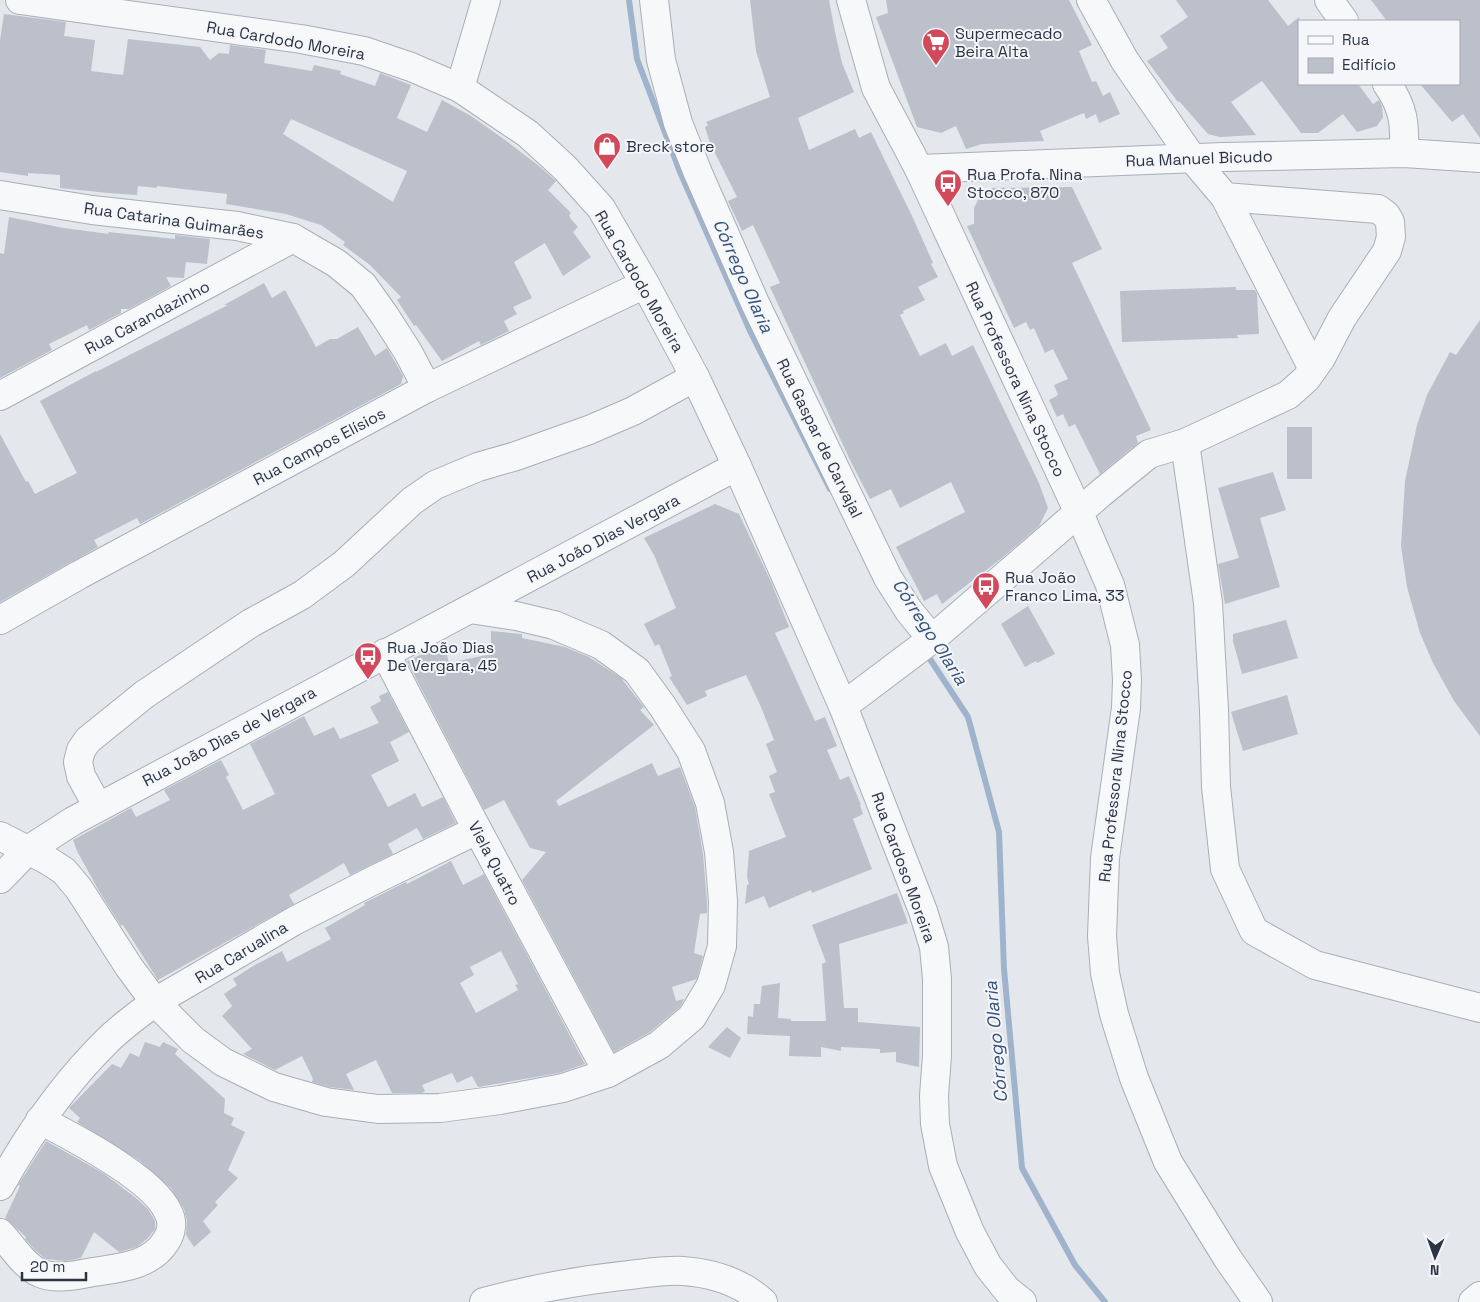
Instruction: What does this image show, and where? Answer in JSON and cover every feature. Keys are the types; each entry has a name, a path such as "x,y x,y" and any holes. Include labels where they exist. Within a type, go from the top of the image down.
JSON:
{"street":[{"name":"Rua Cardodo Moreira","path":"20,0 302,39 364,51 411,67 460,88 528,134 566,168 601,208 645,284 694,377 737,466"},
{"path":"460,88 486,0"},
{"name":"Rua Gaspar de Carvajal","path":"654,0 661,60 678,123 698,173 755,303 888,578 929,642"},
{"name":"Rua Professora Nina Stocco","path":"851,0 876,88 919,169 1079,513 1110,585 1120,622 1127,664 1126,708 1106,849 1102,936 1105,974 1114,1014 1134,1078 1168,1162 1228,1259 1258,1302"},
{"path":"1091,0 1125,61 1192,158 1225,197 1313,369"},
{"path":"1329,0 1343,20"},
{"path":"1388,85 1396,96 1403,113 1405,128 1404,153"},
{"name":"Rua Manuel Bicudo","path":"919,169 1192,158 1404,153 1480,158"},
{"name":"Rua Catarina Guimarães","path":"0,195 92,210 238,226 293,238 336,263 363,285 408,352 427,388"},
{"path":"843,706 929,642 1101,493 1149,454 1185,443 1288,394 1313,369 1321,358 1342,318 1387,251 1391,237 1390,222 1386,215 1378,209 1225,197"},
{"name":"Rua Carandazinho","path":"0,396 293,238"},
{"name":"Rua Campos Elísios","path":"0,620 427,388 645,284"},
{"path":"98,807 81,776 78,762 81,750 88,740 153,689 251,623 302,595 344,564 412,501 435,485 478,467 516,456 589,430 633,411 694,377"},
{"path":"1185,443 1208,603 1216,787 1225,869 1254,931 1315,965 1480,1008"},
{"name":"Rua João Dias Vergara","path":"470,610 737,466"},
{"name":"Rua Cardoso Moreira","path":"737,466 843,706 923,911 934,947 937,978 938,1021 934,1105 935,1124 943,1166 970,1232 988,1266 1006,1290 1022,1302"},
{"path":"0,836 64,871 79,889 155,1002 193,1040 222,1062 274,1087 334,1103 378,1110 440,1108 500,1100 563,1088 608,1073 659,1045 692,1017 711,985 722,946 723,901 719,852 710,803 691,751 663,707 636,671 601,645 554,625 516,616 470,610"},
{"name":"Rua João Dias de Vergara","path":"0,878 28,850 98,807 385,653 470,610"},
{"name":"Viela Quatro","path":"385,653 477,830 608,1073"},
{"name":"Rua Carualina","path":"0,1186 40,1120 68,1084 108,1040 155,1002 294,921 477,830"},
{"path":"0,1233 38,1272 47,1276 106,1270 142,1261 153,1255 163,1246 169,1235 171,1218 168,1210 148,1187 103,1154 71,1135 40,1120"},
{"path":"484,1302 516,1293 574,1282 654,1272 683,1271 706,1275 726,1292 751,1291 763,1302"},
{"path":"1473,1302 1480,1296"}],"building":[{"path":"750,0 829,0 842,63 854,92 798,118 809,150 855,129 859,138 871,132 913,218 938,277 918,287 925,300 903,311 904,313 900,315 920,356 946,343 952,356 973,345 1039,483 1048,508 1039,526 1002,558 942,604 937,594 924,601 896,547 965,512 951,482 900,508 891,489 870,499 770,287 780,283 753,225 742,231 728,201 737,197 710,143 705,127 708,125 706,122 770,97 756,51"},
{"path":"886,0 1069,0 1092,45 1079,51 1092,82 1096,81 1103,96 1110,92 1120,114 1099,123 1096,114 1086,119 1084,113 1040,131 1044,141 982,144 966,149 956,126 941,133 917,127 876,17 888,13"},
{"path":"1176,0 1268,0 1288,26 1299,17 1298,85 1359,85 1373,104 1379,100 1382,106 1383,117 1377,126 1357,132 1343,114 1318,133 1301,133 1262,81 1231,102 1256,135 1220,137 1208,134 1178,102 1147,61 1168,48 1160,36 1188,17"},
{"path":"1371,0 1480,0 1480,138 1463,114 1452,122 1421,85 1460,85 1460,20 1386,20"},
{"path":"4,14 66,22 64,36 95,40 91,71 123,75 128,39 200,47 210,60 219,53 229,54 230,45 266,50 264,63 312,71 314,65 341,71 340,74 375,86 380,73 411,85 397,118 427,132 442,100 471,116 539,166 556,181 548,190 571,213 569,215 571,219 578,227 573,232 591,257 563,276 545,243 514,262 532,298 513,307 517,314 504,321 509,331 481,345 479,341 442,361 416,325 414,326 397,300 401,297 370,265 343,245 345,242 321,225 286,214 226,204 227,194 157,186 157,188 138,186 137,195 108,193 60,188 60,175 28,173 28,176 0,172 0,40","holes":["291,119 407,171 393,202 283,134"]},
{"path":"1072,187 1102,249 1072,263 1151,430 1136,436 1138,443 1100,474 1075,424 1069,427 1063,414 1057,417 1049,400 1058,395 1054,385 1068,379 1053,349 1045,353 1034,328 1030,330 1026,322 1014,328 967,226 974,224 974,208 978,200 991,188"},
{"path":"9,217 64,228 109,234 108,232 175,239 175,235 210,239 207,264 186,262 184,278 166,277 171,286 129,309 121,309 121,313 89,330 87,325 49,344 52,350 0,378 0,253 4,254"},
{"path":"264,283 272,298 285,290 316,347 330,339 337,339 358,327 375,356 387,348 403,376 401,384 140,524 137,518 94,540 98,547 0,602 0,434 26,482 28,481 35,494 77,473 40,401 228,305 224,305"},
{"path":"1236,287 1236,290 1255,290 1257,294 1259,334 1237,335 1238,338 1122,342 1120,291"},
{"path":"1480,320 1480,736 1454,701 1433,663 1420,633 1407,587 1401,546 1405,481 1417,425 1427,395 1450,352 1456,355"},
{"path":"1287,427 1312,427 1312,479 1287,479"},
{"path":"1273,472 1286,510 1260,518 1280,587 1225,604 1218,564 1239,558 1218,488"},
{"path":"715,504 739,514 772,584 789,627 775,633 815,721 825,717 837,746 827,750 840,780 849,776 861,805 863,814 853,819 872,869 812,893 811,890 769,908 764,896 745,904 747,885 749,884 747,877 749,851 786,837 769,794 775,792 769,776 777,772 766,744 774,740 761,707 746,675 705,691 707,696 687,705 669,677 672,676 659,644 655,646 644,624 676,608 654,555 644,538"},
{"path":"1028,606 1055,654 1025,667 1001,624"},
{"path":"1286,620 1298,658 1242,674 1233,641 1233,634"},
{"path":"491,631 522,634 522,638 565,647 589,657 621,678 644,707 640,710 654,725 556,801 559,806 652,763 658,776 680,767 695,807 703,854 707,901 707,913 700,914 694,953 703,956 697,979 672,987 676,1001 684,999 680,1007 650,1032 614,1052 522,880 546,852 530,848 504,800 484,810 407,661 444,644 449,663 491,654"},
{"path":"388,692 409,732 390,742 399,761 371,775 388,807 415,793 422,807 443,797 456,823 423,839 417,828 388,844 393,854 350,875 344,863 289,895 294,904 158,980 99,891 73,840 131,808 136,817 170,800 164,790 221,760 229,775 226,777 243,810 275,794 250,744 304,716 314,736 334,727 340,739 379,723 370,707 381,701 379,696"},
{"path":"1287,695 1298,734 1243,751 1231,712"},
{"path":"451,861 463,885 484,874 585,1064 559,1073 478,1087 472,1076 457,1083 452,1073 422,1085 425,1091 422,1093 392,1093 376,1060 346,1074 354,1090 329,1087 312,1082 313,1079 302,1056 275,1070 243,1054 252,1049 222,1016 232,1006 224,994 237,985 233,979 282,951 287,962 331,939 325,928 365,905 364,903 406,882 407,884","holes":["501,951 518,984 515,985 518,990 476,1013 460,983 474,975 470,967"]},
{"path":"897,893 908,923 839,944 844,1008 858,1008 858,1022 920,1027 919,1067 896,1062 896,1052 880,1053 880,1049 841,1047 841,1051 821,1047 821,1057 789,1056 790,1036 747,1034 748,1016 753,1017 754,1004 760,1004 762,986 780,983 778,1018 791,1019 791,1021 826,1021 822,964 826,962 812,925"},
{"path":"727,1027 741,1038 730,1058 708,1047"},
{"path":"145,1042 160,1047 163,1042 178,1049 175,1054 225,1099 224,1113 234,1118 231,1125 245,1132 228,1170 238,1178 215,1202 218,1205 203,1221 211,1232 194,1247 186,1235 187,1221 184,1209 171,1188 139,1160 77,1122 80,1118 69,1108 112,1064 121,1068 130,1053 139,1057"},
{"path":"46,1141 103,1173 148,1209 155,1221 155,1229 148,1238 137,1247 119,1252 94,1232 81,1258 65,1261 46,1259 35,1250 25,1239 26,1237 5,1218 20,1186 18,1185"}],"waterway":[{"name":"Córrego Olaria","path":"629,0 637,59 680,172 751,333 830,489"},
{"name":"Córrego Olaria","path":"926,653 968,717 999,832 1004,969 1022,1168 1075,1265 1105,1302"}],"place":[{"name":"Supermecado Beira Alta","path":"936,66"},
{"name":"Breck store","path":"607,170"},
{"name":"Rua Profa. Nina Stocco, 870","path":"948,207"},
{"name":"Rua João Franco Lima, 33","path":"986,610"},
{"name":"Rua João Dias De Vergara, 45","path":"368,680"}]}
